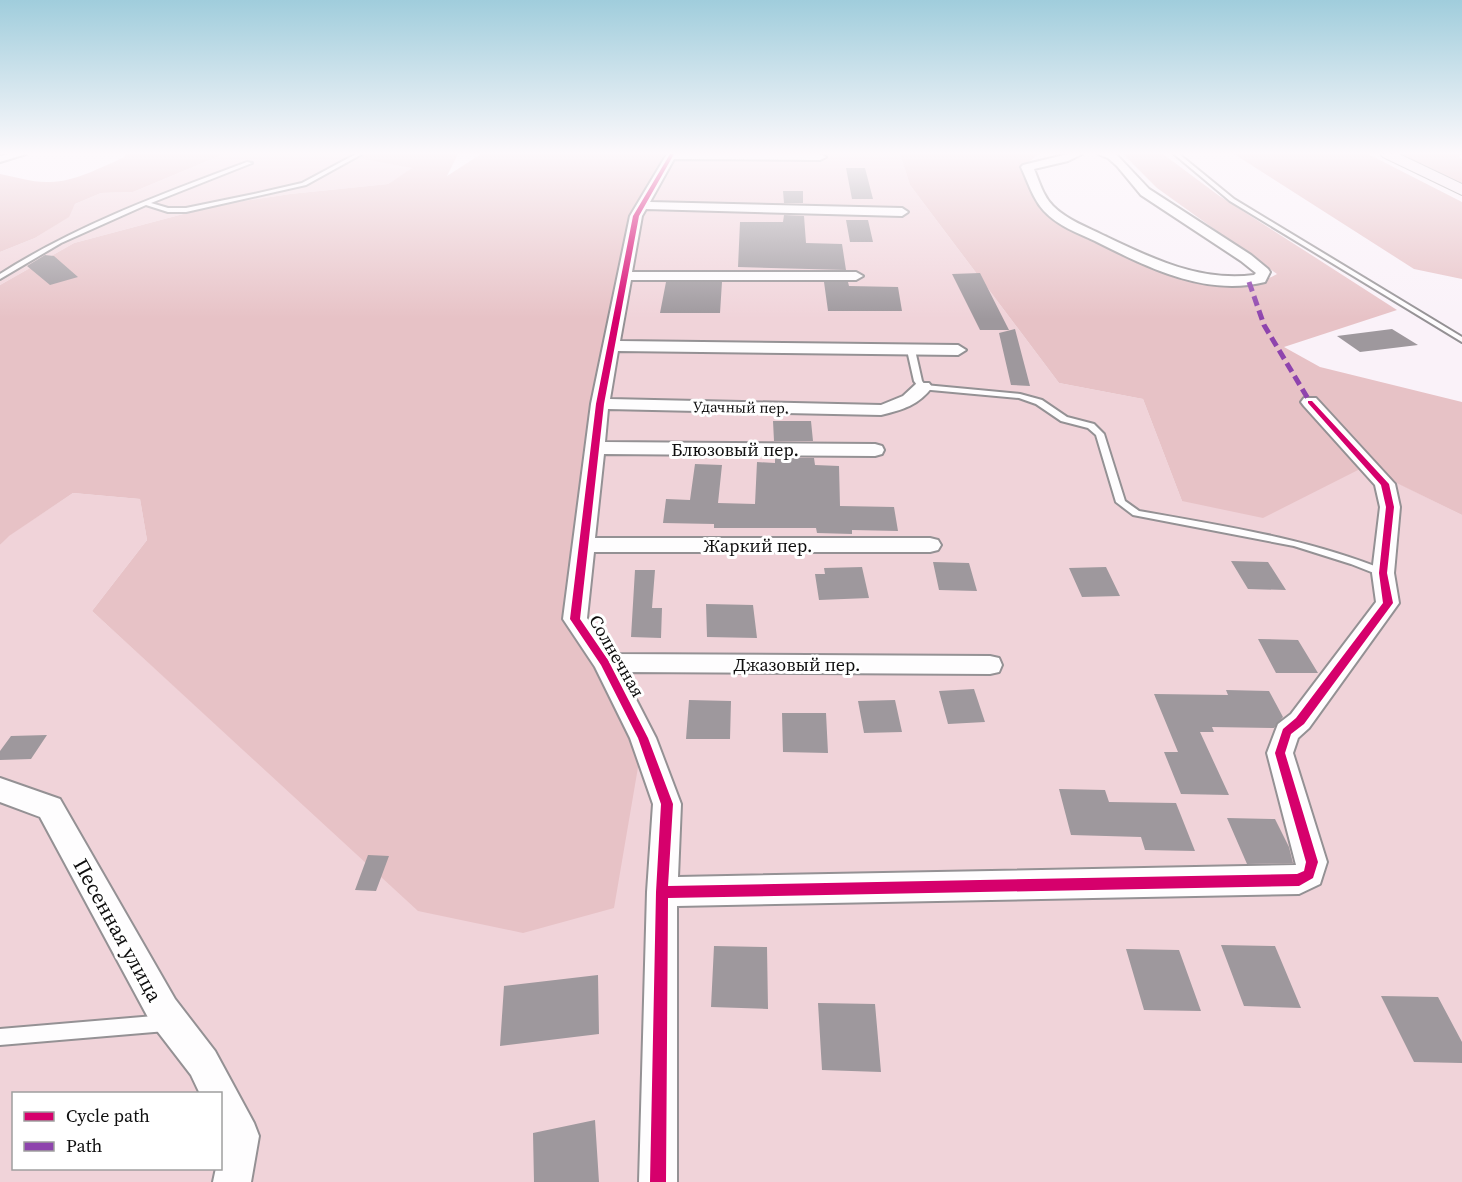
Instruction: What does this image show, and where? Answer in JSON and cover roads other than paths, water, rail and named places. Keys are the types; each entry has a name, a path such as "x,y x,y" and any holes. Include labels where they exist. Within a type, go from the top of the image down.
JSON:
{"street":[{"name":"Солнечная","path":"640,209 636,216 600,404 576,619 605,663 643,738 667,804 662,892 658,1182"},
{"path":"797,209 902,212"},
{"path":"1050,209 1067,222 1147,263 1180,274 1227,282 1260,279 1263,272 1246,258 1171,209"},
{"path":"624,276 856,276"},
{"path":"611,346 958,350"},
{"name":"Удачный пер.","path":"600,404 881,410 901,406 915,397 923,387"},
{"path":"662,892 1299,880 1310,874 1312,862 1280,753 1287,732 1300,721 1388,603 1383,573 1390,507 1385,484 1310,402"},
{"name":"Блюзовый пер.","path":"595,448 875,450"},
{"name":"Жаркий пер.","path":"585,545 930,545"},
{"name":"Джазовый пер.","path":"605,663 990,665"},
{"name":"Песенная улица","path":"0,790 50,808 164,1011 203,1062 218,1092"},
{"name":"Песенная улица","path":"222,1099 241,1136 232,1182"}],"lane":[{"path":"0,277 30,257 130,209"},
{"path":"165,209 190,209"},
{"path":"1247,209 1462,340"},
{"path":"911,350 918,381 923,387 1020,396 1039,402 1064,419 1091,426 1100,434 1121,502 1136,513 1275,540 1359,562 1383,573"},
{"path":"0,1037 172,1022"}]}
